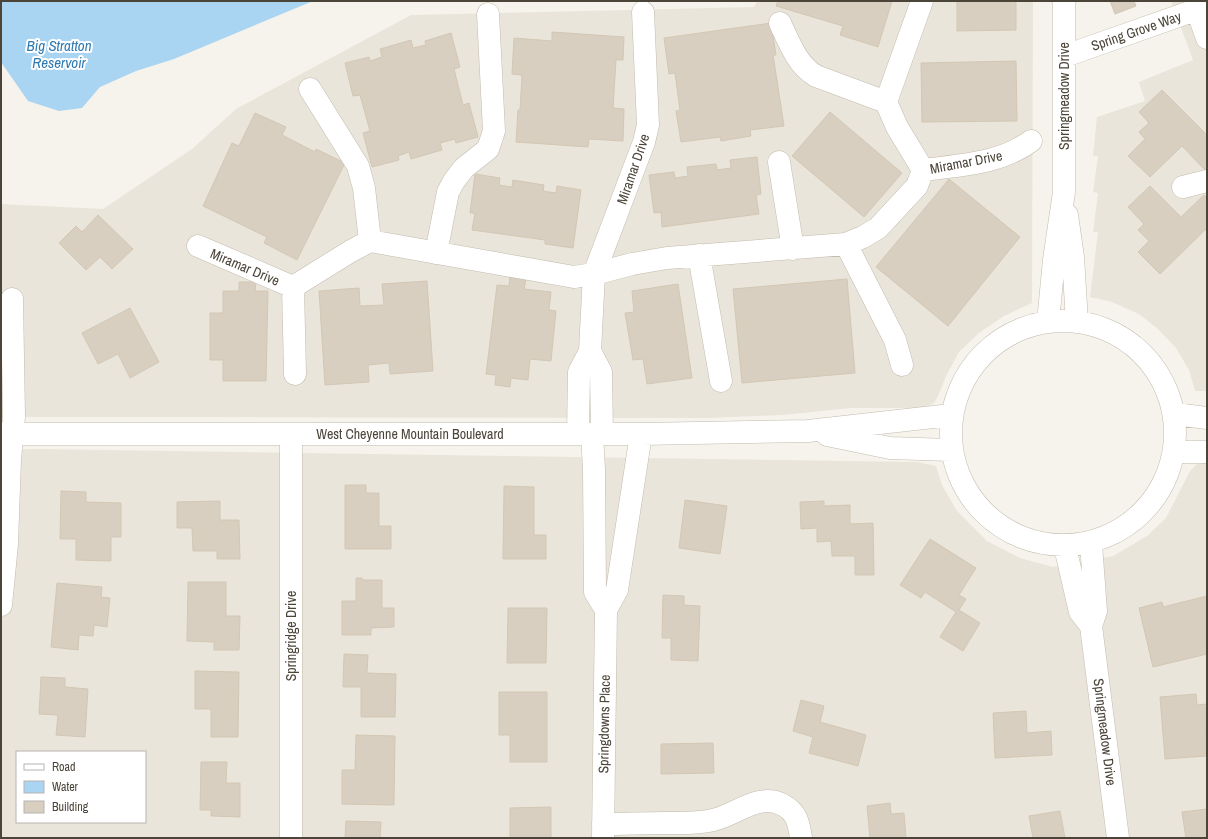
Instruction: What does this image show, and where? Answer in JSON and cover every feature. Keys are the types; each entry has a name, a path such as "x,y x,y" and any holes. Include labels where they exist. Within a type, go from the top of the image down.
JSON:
{"street":[{"path":"780,23 793,49 809,72 886,102 922,1"},
{"name":"Springmeadow Drive","path":"1064,1 1064,192 1073,257 1077,322"},
{"path":"1202,8 1207,38"},
{"name":"Spring Grove Way","path":"1064,56 1202,8"},
{"name":"Miramar Drive","path":"591,434 601,372 590,351 594,274 644,142 648,125 643,12"},
{"path":"436,253 448,192 464,168 488,149 494,131 488,14"},
{"path":"310,88 358,166 364,188 370,241"},
{"name":"Miramar Drive","path":"886,102 897,127 923,170"},
{"name":"Miramar Drive","path":"923,170 992,160 1020,149 1031,141"},
{"path":"780,162 793,249"},
{"name":"Miramar Drive","path":"293,287 370,241 574,277 594,274 632,264 699,255 846,244 863,237 878,228 917,186 923,170"},
{"path":"1183,187 1207,181"},
{"name":"Springmeadow Drive","path":"1048,322 1054,260 1064,192"},
{"path":"846,244 895,340 902,364"},
{"name":"Miramar Drive","path":"198,246 293,287"},
{"path":"699,255 721,381"},
{"name":"Miramar Drive","path":"293,287 295,374"},
{"path":"1,605 7,544 6,434 14,417 12,299"},
{"path":"1048,322 1077,322 1100,327 1122,337 1138,349 1152,363 1169,395 1175,414 1174,452 1159,492 1143,512 1128,525 1111,536 1091,544 1065,547 1027,539 1005,530 990,518 976,504 965,489 950,450 949,432 951,415 958,391 966,375 977,360 992,346 1011,333 1048,322"},
{"path":"1175,414 1207,418"},
{"name":"West Cheyenne Mountain Boulevard","path":"6,434 641,434 808,432 951,415"},
{"name":"West Cheyenne Mountain Boulevard","path":"808,432 890,448 950,450"},
{"name":"Springridge Drive","path":"291,434 291,838"},
{"path":"591,434 594,469 595,592 606,610"},
{"name":"Springdowns Place","path":"603,831 606,610 617,590 641,434"},
{"path":"1174,452 1207,452"},
{"name":"Springmeadow Drive","path":"1091,544 1096,611 1091,626 1118,838"},
{"name":"Springmeadow Drive","path":"1065,547 1080,612 1091,626"},
{"path":"603,831 714,820 758,802 770,802 783,804 795,813 800,826 801,838"}],"shaded area":[{"path":"757,1 1033,1 1032,303 1004,316 979,333 959,352 934,403 924,408 851,408 783,415 706,418 1,417 1,204 103,209 192,149 236,109 411,15 754,7"},
{"path":"1171,1 1207,1 1207,391 1195,391 1189,370 1176,348 1158,329 1139,314 1112,302 1090,297 1098,232 1093,232 1098,193 1093,192 1098,156 1093,156 1097,117 1145,101 1139,82 1193,60"},
{"path":"37,449 917,462 936,466 942,485 957,511 987,541 1020,558 1053,567 1113,556 1147,536 1166,518 1190,471 1197,464 1207,462 1207,838 1,838 1,450"}],"water":[{"name":"Big Stratton Reservoir","path":"1,1 313,1 174,59 136,71 100,87 82,108 59,111 28,101 1,62"}],"building":[{"path":"778,1 892,1 878,47 840,35 843,26 776,6"},
{"path":"957,1 1016,1 1016,30 957,31"},
{"path":"1110,1 1134,1 1136,6 1115,14"},
{"path":"771,23 776,55 773,55 784,126 750,130 751,136 721,141 720,137 681,142 676,111 680,110 675,73 669,74 664,38"},
{"path":"552,32 624,37 623,60 616,60 613,108 624,109 623,141 589,139 588,147 516,142 522,75 512,74 514,38 552,41"},
{"path":"451,33 460,67 454,69 463,105 469,103 478,137 456,143 455,139 440,143 442,150 411,159 409,152 398,156 399,160 372,167 363,133 370,131 360,95 353,96 345,63 369,57 370,61 382,57 380,49 411,40 413,48 426,45 425,41"},
{"path":"1016,61 1017,121 922,122 921,63"},
{"path":"1162,90 1207,135 1207,168 1205,170 1182,146 1150,177 1128,156 1145,139 1139,132 1149,123 1139,112"},
{"path":"830,112 902,173 864,217 792,156"},
{"path":"255,113 286,127 282,135 315,152 316,149 345,163 297,260 264,243 267,237 203,206 232,143 239,146"},
{"path":"757,157 761,194 756,195 759,214 662,227 661,212 654,213 649,175 674,172 675,178 688,176 687,167 716,164 717,170 731,168 730,160"},
{"path":"475,174 500,178 499,185 512,187 513,180 544,185 543,191 556,193 557,186 581,190 573,248 545,244 545,240 472,230 475,213 470,213"},
{"path":"949,179 1020,237 948,326 876,267"},
{"path":"1150,186 1181,217 1204,195 1207,198 1207,228 1160,274 1138,252 1149,241 1138,230 1144,224 1128,207"},
{"path":"98,215 133,249 112,269 100,257 86,270 59,243 76,226 82,232"},
{"path":"510,277 526,279 524,289 551,292 549,310 556,311 551,361 530,359 528,380 511,378 510,387 495,385 496,375 486,374 497,285 509,286"},
{"path":"847,279 855,373 742,383 733,289"},
{"path":"427,281 433,371 390,374 389,363 368,365 369,382 325,385 319,291 359,288 360,306 384,305 382,284"},
{"path":"239,282 256,282 255,291 268,291 266,381 223,381 223,360 210,360 210,313 223,313 223,291 239,291"},
{"path":"678,284 692,378 647,384 643,359 633,360 625,313 634,312 632,291"},
{"path":"130,308 159,362 130,378 118,354 98,364 82,333"},
{"path":"345,485 366,485 366,493 379,493 379,526 391,526 391,549 345,549"},
{"path":"504,486 534,487 534,535 546,535 546,559 503,559"},
{"path":"61,491 86,492 86,502 121,503 121,537 111,537 111,561 76,560 76,539 60,539"},
{"path":"685,500 727,506 720,554 679,548"},
{"path":"220,501 220,520 239,520 240,559 217,559 217,551 193,551 192,528 177,528 177,502"},
{"path":"824,501 824,506 850,505 850,524 873,523 874,575 855,575 855,556 832,556 831,541 817,542 817,528 801,529 800,502"},
{"path":"930,539 976,568 959,595 966,599 959,610 980,623 963,651 940,637 956,612 925,592 921,598 900,585"},
{"path":"356,578 362,578 362,580 382,580 382,608 394,608 394,627 371,628 371,635 342,635 342,601 356,601"},
{"path":"188,582 226,582 226,616 240,616 239,650 214,650 214,642 187,641"},
{"path":"57,583 102,587 101,597 110,598 107,627 94,625 93,636 79,635 78,650 51,647"},
{"path":"663,595 684,596 684,605 700,606 698,661 671,660 671,638 662,638"},
{"path":"1207,596 1207,654 1153,667 1139,608 1162,602 1163,607"},
{"path":"508,608 547,608 546,663 507,663"},
{"path":"344,654 368,655 367,673 396,674 395,717 361,717 361,687 343,687"},
{"path":"195,671 239,672 238,737 211,737 211,709 195,709"},
{"path":"41,677 65,678 65,687 88,689 85,737 56,735 58,715 39,714"},
{"path":"499,692 547,692 547,762 510,762 510,735 499,735"},
{"path":"1196,694 1197,705 1207,704 1207,756 1165,759 1160,697"},
{"path":"801,700 824,706 820,722 866,735 858,766 809,753 813,737 793,731"},
{"path":"1026,711 1027,733 1051,731 1052,755 995,758 993,713"},
{"path":"356,735 395,736 394,805 342,804 342,770 355,770"},
{"path":"713,743 714,773 661,774 661,744"},
{"path":"201,762 227,762 226,783 240,783 240,817 211,816 211,810 200,810"},
{"path":"890,803 891,814 904,813 906,838 870,838 867,806"},
{"path":"551,807 551,838 510,838 510,808"},
{"path":"1207,809 1207,838 1186,838 1182,812"},
{"path":"1060,811 1065,838 1033,838 1029,816"},
{"path":"346,821 381,822 380,838 345,838"}]}
